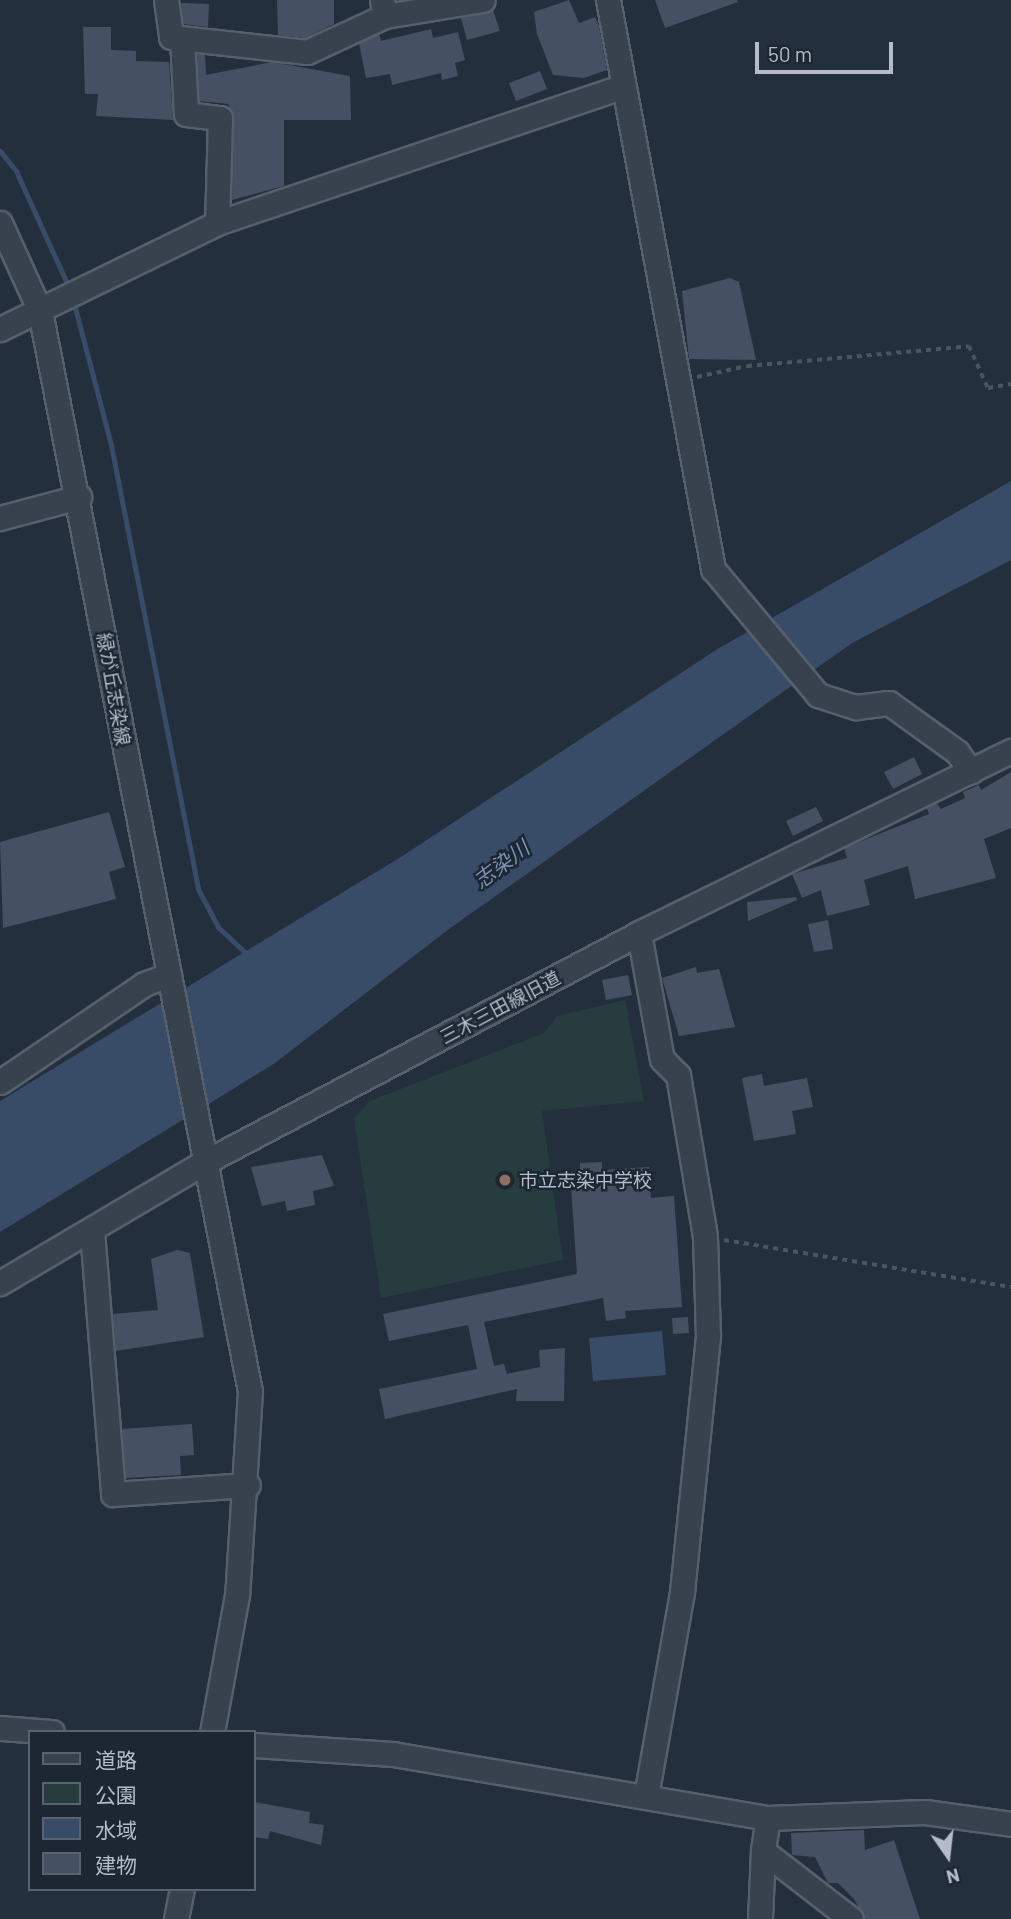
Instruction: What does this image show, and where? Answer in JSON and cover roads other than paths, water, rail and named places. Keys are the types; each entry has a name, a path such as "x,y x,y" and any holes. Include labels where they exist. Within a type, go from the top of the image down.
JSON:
{"street":[{"path":"166,0 171,37 307,52 384,8 483,0"},
{"path":"608,0 705,547 720,577 755,613 818,695 856,707 889,703 957,752 971,772"},
{"path":"183,38 186,114 220,118 217,223"},
{"path":"0,329 217,223 624,86"},
{"name":"緑が丘志染線","path":"0,223 40,311 79,497 205,1162 237,1299 250,1391 248,1485 237,1595 212,1730"},
{"path":"0,518 79,497"},
{"name":"三木三田線旧道","path":"0,1283 205,1162 639,933 1011,751"},
{"path":"639,933 662,1059 678,1075 705,1237 708,1336 683,1581 646,1796"},
{"path":"0,1082 144,984 169,975"},
{"path":"92,1231 113,1494 248,1485"},
{"path":"0,1728 28,1730"},
{"path":"256,1745 393,1754 768,1818 925,1812 1011,1825"},
{"path":"760,1919 763,1851 768,1818"},
{"path":"763,1851 851,1919"},
{"path":"176,1919 181,1891"}],"water":[{"name":"志染川","path":"1011,481 1011,560 852,643 449,929 275,1063 0,1232 0,1101 404,855 716,650"},
{"path":"662,1331 666,1375 593,1381 589,1338"}],"waterway":[{"path":"0,151 16,171 69,288"},
{"path":"73,300 111,445 198,889 218,927 248,955"}],"place":[{"name":"市立志染中学校","path":"505,1180"}]}
